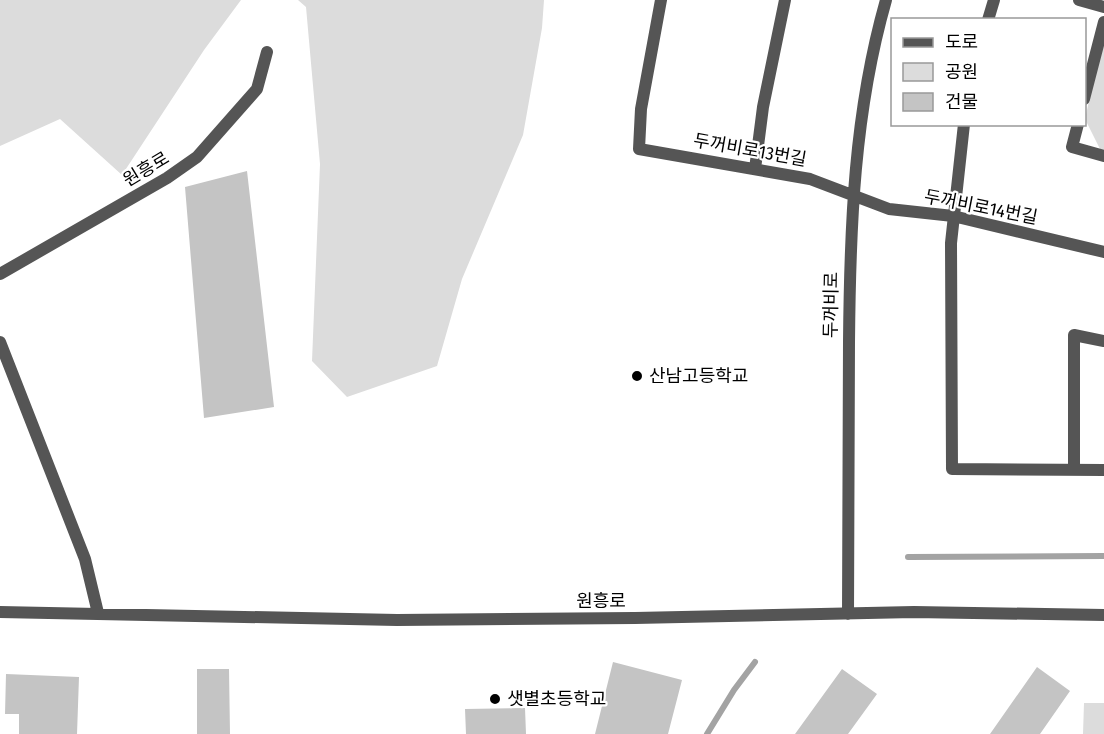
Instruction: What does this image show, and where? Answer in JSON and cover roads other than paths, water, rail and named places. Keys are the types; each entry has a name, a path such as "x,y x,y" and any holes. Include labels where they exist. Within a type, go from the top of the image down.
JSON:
{"street":[{"name":"두꺼비로13번길","path":"661,0 641,109 639,149 810,178 852,196"},
{"path":"755,169 763,107 785,0"},
{"name":"두꺼비로","path":"848,614 848,421 852,196 864,105 886,0"},
{"path":"989,18 994,0"},
{"path":"1079,0 1104,7"},
{"path":"1086,91 1104,22"},
{"name":"원흥로","path":"0,274 167,178 197,157 257,89 267,52"},
{"path":"964,126 951,243 952,469 1104,470"},
{"path":"1077,126 1072,147 1104,156"},
{"name":"두꺼비로14번길","path":"852,196 889,208 954,216 1104,252"},
{"path":"1074,470 1074,335 1104,341"},
{"path":"0,342 85,559 98,613"},
{"name":"원흥로","path":"0,612 397,620 914,612 1104,615"}],"waterway":[{"path":"908,557 1104,556"},
{"path":"707,734 734,690 755,662"}],"place":[{"name":"산남고등학교","path":"637,376"},
{"name":"샛별초등학교","path":"495,699"}]}
